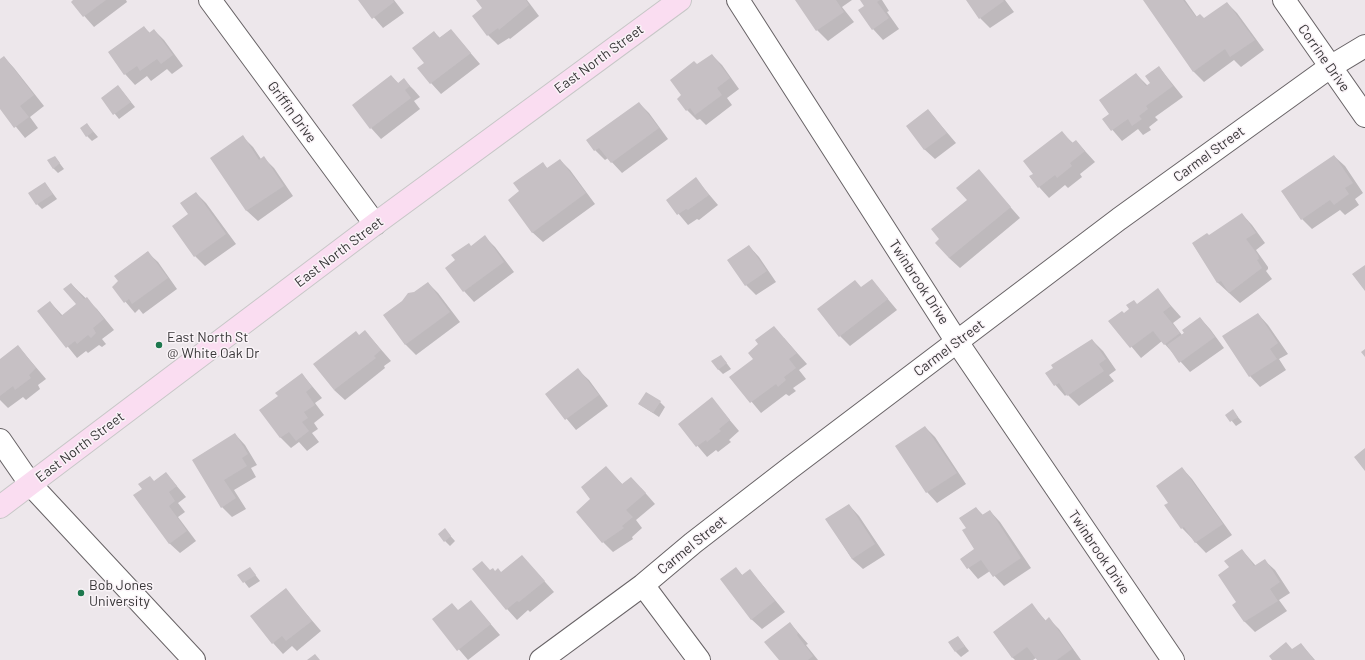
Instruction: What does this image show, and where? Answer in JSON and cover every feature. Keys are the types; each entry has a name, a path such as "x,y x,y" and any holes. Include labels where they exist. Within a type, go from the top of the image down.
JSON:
{"main road":[{"name":"East North Street","path":"0,507 374,224 680,0"}],"street":[{"name":"Griffin Drive","path":"210,0 374,224"},
{"name":"Twinbrook Drive","path":"738,0 957,342 1173,660"},
{"name":"Corrine Drive","path":"1284,0 1365,116"},
{"name":"Carmel Street","path":"541,660 644,585 693,543 790,468 1126,214 1330,67 1365,46"},
{"path":"0,440 30,484 194,660"},
{"path":"644,585 699,660"}],"building":[{"path":"73,0 106,0 83,17 71,2"},
{"path":"358,0 393,0 394,2 372,19"},
{"path":"476,0 526,0 529,5 499,30 498,28 487,36 472,16 482,8"},
{"path":"795,0 836,0 844,12 816,31"},
{"path":"860,0 880,0 877,2 889,18 872,30 858,10 864,6"},
{"path":"966,0 1003,0 1004,1 979,19"},
{"path":"1143,0 1183,0 1196,17 1200,14 1204,18 1227,2 1255,40 1230,57 1225,49 1193,72"},
{"path":"144,26 149,33 154,29 173,55 161,64 157,59 140,71 137,66 124,75 108,52"},
{"path":"451,29 471,53 430,84 417,68 424,63 412,48 434,31 439,38"},
{"path":"712,54 730,78 717,88 722,95 695,115 690,108 686,111 677,99 681,95 670,80 694,61 697,64"},
{"path":"4,56 34,95 20,106 29,117 14,128 0,109 0,59"},
{"path":"1159,66 1173,86 1146,106 1148,109 1139,116 1142,119 1132,126 1128,119 1111,131 1102,119 1109,114 1099,100 1136,73 1146,86 1150,83 1145,76"},
{"path":"391,75 398,83 404,78 410,86 405,90 411,98 370,129 352,105"},
{"path":"118,85 131,102 113,115 101,98"},
{"path":"639,102 659,128 611,163 599,148 594,151 586,140"},
{"path":"928,109 947,133 924,150 906,126"},
{"path":"87,123 93,132 86,137 80,128"},
{"path":"1062,131 1072,143 1076,140 1085,151 1070,163 1072,166 1057,178 1055,175 1038,188 1029,176 1033,174 1023,161"},
{"path":"243,135 259,160 264,156 284,186 246,211 210,158"},
{"path":"1334,155 1353,183 1345,188 1349,194 1334,205 1330,200 1301,220 1281,191"},
{"path":"55,156 60,163 53,169 47,160"},
{"path":"560,159 586,193 532,233 508,200 519,191 513,183 543,162 547,168"},
{"path":"979,169 1011,207 949,258 935,243 939,239 931,229 967,200 956,188"},
{"path":"696,177 709,195 688,210 686,209 677,215 666,200"},
{"path":"45,182 53,194 36,205 28,193"},
{"path":"196,192 226,234 194,257 172,226 188,214 180,203"},
{"path":"1242,213 1256,233 1246,239 1258,255 1259,259 1257,260 1262,268 1229,293 1221,281 1217,283 1192,243 1207,233 1209,235"},
{"path":"485,235 504,262 463,292 445,268 455,260 451,255 469,243 471,246"},
{"path":"749,245 767,271 745,286 727,260"},
{"path":"148,251 168,278 132,304 129,299 124,303 112,287 118,281 114,276"},
{"path":"1365,265 1365,291 1352,274"},
{"path":"872,279 888,299 839,337 817,309 855,280 861,287"},
{"path":"428,282 450,312 405,345 383,315 402,301 408,293 414,292"},
{"path":"71,283 84,299 87,297 104,319 93,328 96,333 91,338 88,335 77,344 75,341 66,348 37,311 50,301 61,316 76,304 63,289"},
{"path":"1158,288 1171,306 1163,312 1180,333 1164,345 1153,331 1130,348 1108,321 1122,311 1124,313 1129,309 1126,305 1134,300 1137,304"},
{"path":"1258,313 1278,343 1270,349 1277,359 1249,377 1222,336"},
{"path":"1200,317 1215,337 1179,363 1167,345 1184,333 1182,330"},
{"path":"774,326 797,353 789,359 796,368 784,377 786,380 778,387 776,384 750,403 729,377 753,359 748,353 758,344 755,340"},
{"path":"365,330 381,350 374,356 376,358 334,390 313,364 356,331 359,335"},
{"path":"1092,339 1106,359 1099,364 1104,371 1067,396 1059,383 1054,386 1045,373 1053,368 1051,365"},
{"path":"18,345 36,368 29,375 31,378 15,390 13,386 0,396 0,359"},
{"path":"1365,349 1365,357 1361,352"},
{"path":"721,355 727,363 718,370 711,361"},
{"path":"578,368 599,395 565,420 545,394"},
{"path":"302,373 312,387 306,392 315,405 304,412 308,418 302,422 309,431 296,441 289,432 280,438 259,410 278,396 275,393"},
{"path":"646,392 661,401 653,413 638,404"},
{"path":"712,397 730,420 719,429 721,431 707,442 706,440 696,447 678,424"},
{"path":"1233,409 1238,417 1230,422 1225,415"},
{"path":"925,426 957,473 926,493 895,446"},
{"path":"235,433 248,454 242,458 247,466 224,480 236,498 221,508 192,460"},
{"path":"1365,448 1365,471 1354,457"},
{"path":"606,466 622,484 631,477 646,493 626,510 633,517 622,526 624,528 602,543 576,512 590,499 581,487"},
{"path":"1182,467 1223,524 1195,543 1184,527 1181,529 1164,505 1168,503 1156,486"},
{"path":"166,472 177,486 169,492 175,501 169,506 187,531 169,544 133,495 142,489 138,484 150,476 154,481"},
{"path":"849,504 875,544 852,559 825,519"},
{"path":"976,507 982,515 990,510 1021,558 993,577 981,560 967,569 960,559 974,549 962,530 966,528 959,518"},
{"path":"445,528 451,536 444,542 438,534"},
{"path":"1242,549 1254,566 1265,559 1280,582 1270,589 1278,601 1244,622 1232,605 1236,602 1218,575 1229,567 1224,561"},
{"path":"522,555 545,581 519,602 517,601 506,610 472,569 482,561 490,570 493,568 495,571 498,568 501,572"},
{"path":"250,567 256,575 243,583 237,575"},
{"path":"736,567 742,575 750,569 775,601 751,620 720,579"},
{"path":"286,588 312,621 286,641 282,636 272,644 250,616"},
{"path":"471,600 491,624 457,651 432,619 452,603 458,610"},
{"path":"1032,603 1045,621 1049,617 1072,649 1057,660 1037,660 1027,647 1012,658 993,632"},
{"path":"790,622 798,633 797,635 813,656 808,660 779,660 764,642"},
{"path":"958,636 965,646 955,652 948,642"},
{"path":"1286,642 1292,649 1301,643 1314,660 1272,660 1269,656"},
{"path":"315,654 320,660 307,660"}],"place":[{"name":"East North St @ White Oak Dr","path":"159,345"},
{"name":"Bob Jones University","path":"81,593"}]}
